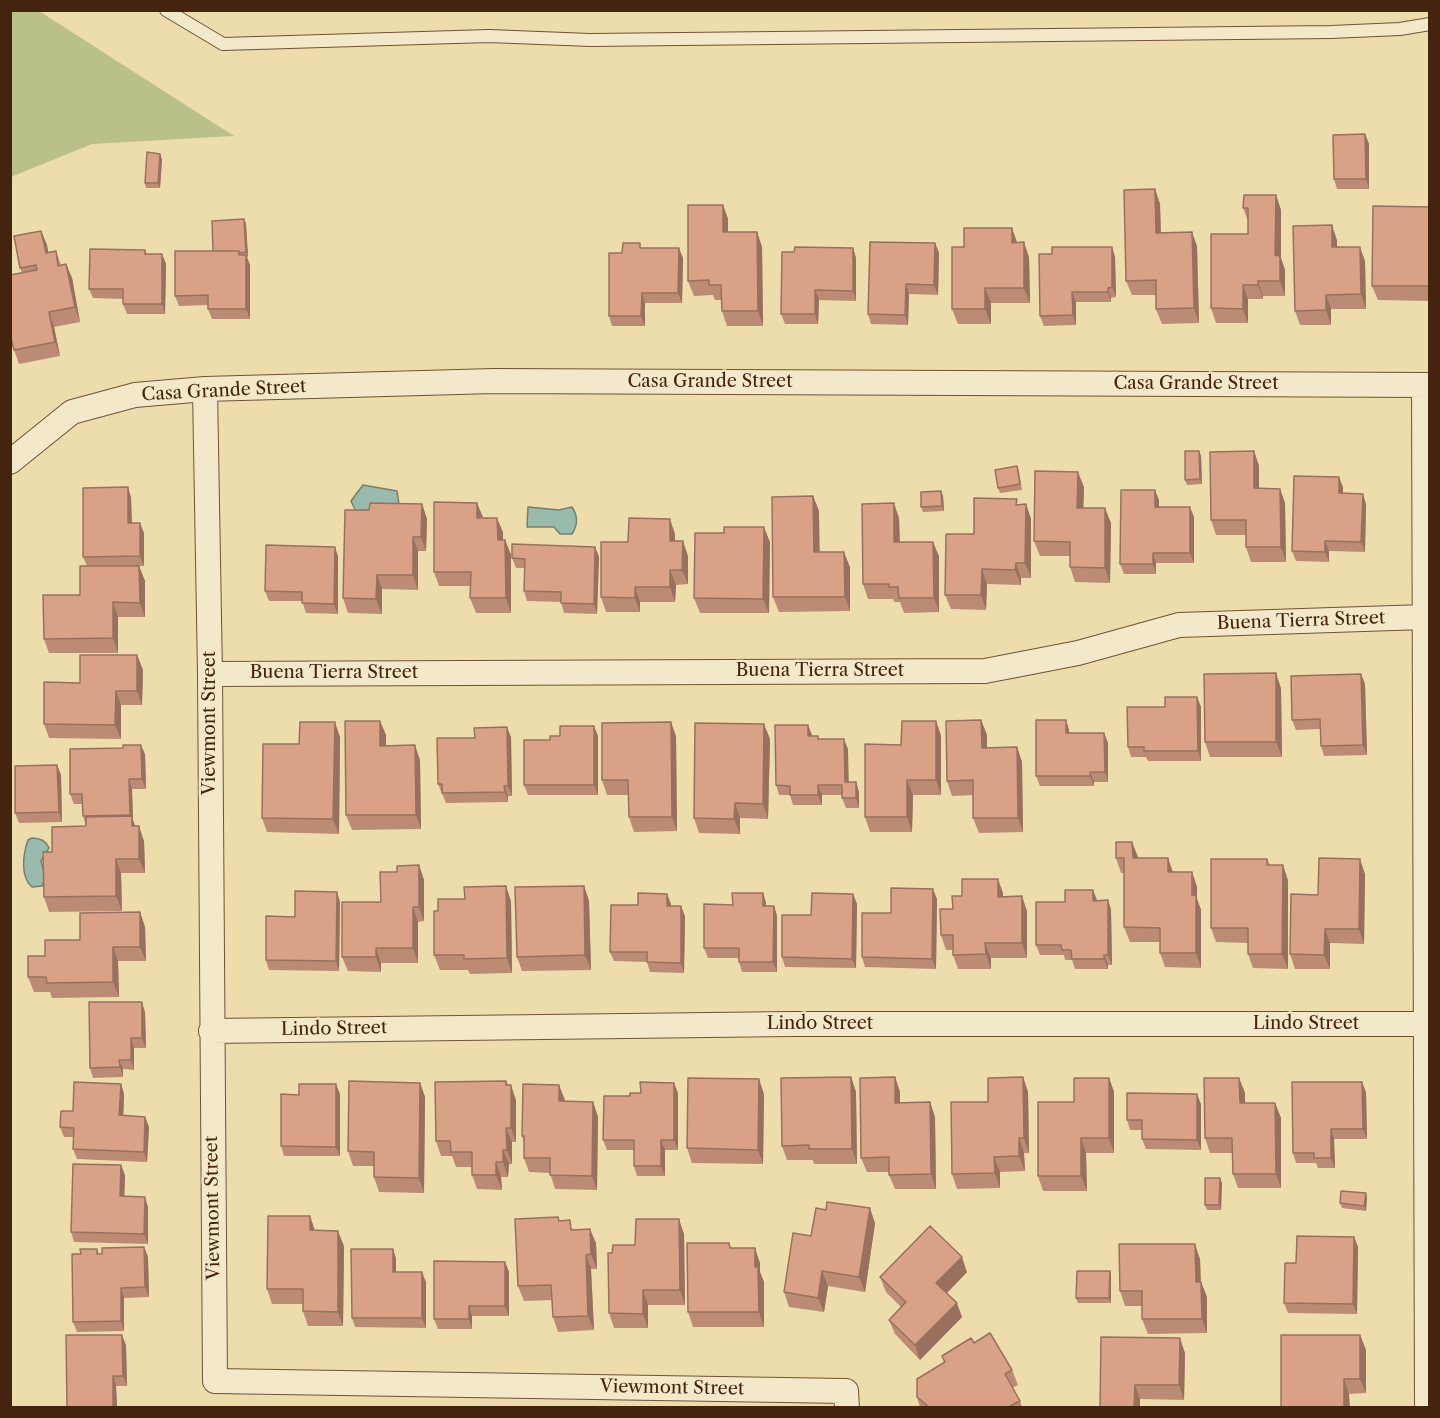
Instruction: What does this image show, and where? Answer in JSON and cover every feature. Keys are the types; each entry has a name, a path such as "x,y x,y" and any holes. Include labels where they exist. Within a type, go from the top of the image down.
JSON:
{"street":[{"name":"Casa Grande Street","path":"10,462 72,412 135,395 205,388 494,381 1427,385"},
{"path":"1427,385 1425,617 1428,1024 1427,1407"},
{"name":"Viewmont Street","path":"205,388 210,674 215,1381 846,1391 847,1407"},
{"name":"Buena Tierra Street","path":"210,674 985,670 1078,653 1179,625 1425,617"},
{"name":"Lindo Street","path":"211,1031 792,1024 1428,1024"}],"lane":[{"path":"166,10 223,44 489,36 602,40 1331,33 1400,29 1430,24"}],"green space":[{"path":"11,10 39,11 234,136 92,144 11,177"}],"shaded area":[{"path":"363,485 397,491 399,504 358,516 351,501"},
{"path":"528,507 559,510 572,507 576,520 574,531 572,534 560,534 554,527 527,527"},
{"path":"32,838 42,840 49,848 41,861 44,876 42,886 32,887 24,871 26,846 28,840"}],"building":[{"path":"1365,134 1366,179 1334,179 1333,135"},
{"path":"147,152 160,154 158,183 145,183"},
{"path":"1155,189 1156,233 1192,232 1194,308 1156,309 1156,280 1126,281 1124,190"},
{"path":"1244,195 1276,195 1275,255 1280,256 1280,281 1258,281 1258,285 1243,285 1243,309 1211,308 1211,234 1248,234 1248,208 1243,208"},
{"path":"688,205 723,205 723,232 757,232 758,311 722,311 721,285 709,285 709,280 688,281"},
{"path":"1373,206 1430,207 1430,286 1372,286"},
{"path":"244,219 246,252 213,251 212,221"},
{"path":"1332,225 1332,247 1360,247 1361,294 1326,295 1326,310 1295,311 1293,226"},
{"path":"964,228 1012,228 1012,243 1024,242 1024,288 985,288 985,309 952,309 952,247 964,247"},
{"path":"41,231 46,253 56,251 58,266 66,264 75,307 49,312 55,342 14,350 10,334 10,275 37,270 36,265 20,268 14,236"},
{"path":"870,242 935,243 934,285 906,284 905,315 868,314"},
{"path":"623,243 640,243 640,248 679,248 678,293 642,293 641,316 609,316 609,253 622,253"},
{"path":"795,247 853,248 853,291 815,290 815,314 781,314 782,252 794,252"},
{"path":"1052,247 1112,247 1112,287 1108,288 1108,292 1072,292 1073,315 1040,316 1039,254 1052,254"},
{"path":"90,249 145,250 145,254 162,254 162,304 123,304 123,289 89,289"},
{"path":"175,251 239,251 239,255 246,255 246,309 208,309 208,295 175,296"},
{"path":"1185,451 1199,451 1200,479 1185,480"},
{"path":"1254,451 1254,488 1280,489 1281,547 1246,547 1246,520 1211,520 1210,452"},
{"path":"1017,466 1020,484 998,488 995,470"},
{"path":"1035,471 1078,472 1077,508 1105,508 1105,568 1070,567 1070,542 1034,541"},
{"path":"1294,476 1339,477 1339,493 1363,494 1361,542 1325,541 1325,552 1292,551"},
{"path":"128,487 128,523 140,523 140,556 83,557 83,488"},
{"path":"1121,490 1155,490 1155,507 1190,507 1190,553 1153,553 1153,564 1120,564"},
{"path":"941,491 942,506 921,507 921,492"},
{"path":"813,496 814,552 844,552 845,597 773,597 772,497"},
{"path":"974,498 1017,499 1016,505 1026,504 1025,563 1016,563 1015,570 982,569 981,595 945,595 946,534 974,534"},
{"path":"434,502 477,503 477,518 497,518 498,540 505,540 506,598 470,598 471,572 434,572"},
{"path":"370,503 422,504 421,537 413,537 413,575 377,575 376,599 343,598 345,510 369,510"},
{"path":"894,503 894,542 933,542 934,598 899,598 898,587 889,587 889,584 863,584 862,504"},
{"path":"629,518 670,519 670,541 683,541 682,570 670,570 670,587 635,587 635,598 601,597 601,542 628,542"},
{"path":"724,527 764,527 763,599 694,598 695,533 724,533"},
{"path":"512,544 595,547 594,604 561,603 561,592 524,591 525,559 512,558"},
{"path":"266,545 335,547 334,604 302,603 302,592 265,591"},
{"path":"80,566 139,566 140,603 113,602 113,638 44,639 43,595 80,595"},
{"path":"80,655 137,655 137,691 116,691 115,725 44,724 44,682 80,683"},
{"path":"1276,673 1276,742 1205,742 1204,674"},
{"path":"1361,674 1363,745 1321,746 1320,719 1292,720 1291,676"},
{"path":"1165,697 1197,697 1198,751 1144,751 1144,747 1128,747 1127,707 1165,707"},
{"path":"981,720 982,748 1017,747 1018,818 973,818 973,780 947,781 946,721"},
{"path":"1036,720 1066,720 1066,733 1104,733 1105,772 1090,772 1090,776 1036,776"},
{"path":"345,721 380,721 380,746 415,745 416,815 346,815"},
{"path":"902,721 936,721 936,780 907,780 907,817 865,817 865,744 901,745"},
{"path":"300,722 335,722 333,819 262,818 263,744 299,744"},
{"path":"671,722 672,817 629,817 628,780 602,780 602,723"},
{"path":"695,723 764,724 763,804 735,803 734,819 694,818"},
{"path":"775,725 808,725 808,736 818,736 818,739 844,739 845,782 856,782 856,798 842,798 842,785 818,785 818,795 790,795 790,786 776,785"},
{"path":"560,726 594,726 594,785 524,785 524,740 550,740 550,736 560,736"},
{"path":"507,727 508,786 504,786 505,792 442,793 442,784 438,784 437,738 475,738 474,728"},
{"path":"123,745 141,745 142,779 129,779 130,815 83,816 82,794 70,794 70,749 123,748"},
{"path":"57,765 59,812 15,813 15,766"},
{"path":"132,816 132,826 139,826 139,859 116,859 116,896 44,897 43,852 52,852 52,827 86,826 86,817"},
{"path":"1116,842 1132,842 1133,858 1168,858 1168,872 1192,872 1192,895 1196,895 1196,953 1160,953 1160,928 1124,927 1124,858 1116,858"},
{"path":"1319,858 1360,859 1359,929 1325,929 1324,955 1290,954 1291,894 1318,895"},
{"path":"1211,859 1267,859 1267,865 1283,865 1282,954 1248,954 1248,928 1211,928"},
{"path":"419,865 419,907 413,907 413,948 376,948 376,957 342,957 342,902 381,902 380,872 397,872 397,866"},
{"path":"962,879 998,879 998,897 1022,896 1022,943 985,943 986,954 953,955 953,935 941,935 940,909 953,909 952,896 962,896"},
{"path":"506,886 507,958 464,959 464,955 434,955 434,911 438,911 438,899 465,899 464,887"},
{"path":"584,886 585,955 517,957 515,887"},
{"path":"891,888 933,889 932,959 862,957 862,913 891,913"},
{"path":"1065,890 1093,890 1093,901 1108,900 1108,955 1104,955 1104,959 1072,959 1071,950 1062,950 1061,945 1036,945 1036,902 1065,902"},
{"path":"295,891 337,892 336,961 266,960 266,916 295,917"},
{"path":"638,893 667,894 667,906 681,906 681,963 647,962 647,952 610,952 611,905 638,905"},
{"path":"732,893 763,893 763,906 774,906 773,962 739,962 739,948 704,948 704,904 733,905"},
{"path":"812,893 853,894 852,959 782,957 782,915 811,915"},
{"path":"140,912 140,947 113,947 113,982 47,983 46,977 28,977 28,956 45,956 45,940 80,940 80,913"},
{"path":"89,1002 142,1002 142,1038 131,1038 131,1060 119,1060 120,1067 90,1068"},
{"path":"851,1077 852,1149 809,1149 809,1145 782,1146 781,1078"},
{"path":"895,1077 895,1103 930,1102 931,1174 889,1175 889,1157 861,1158 860,1078"},
{"path":"1023,1077 1024,1138 1019,1138 1019,1156 994,1157 995,1173 952,1174 951,1102 988,1102 988,1078"},
{"path":"688,1078 759,1079 758,1150 687,1148"},
{"path":"1074,1078 1109,1078 1109,1138 1081,1138 1081,1176 1038,1176 1038,1102 1074,1102"},
{"path":"1204,1078 1239,1078 1240,1103 1275,1103 1276,1174 1233,1174 1232,1138 1205,1138"},
{"path":"349,1081 420,1083 419,1178 374,1177 374,1152 348,1151"},
{"path":"506,1081 506,1085 511,1085 511,1128 506,1128 507,1150 503,1150 503,1162 496,1162 496,1175 472,1175 472,1152 451,1152 450,1141 436,1141 435,1082"},
{"path":"74,1082 121,1084 119,1115 145,1117 144,1152 73,1149 74,1128 60,1127 61,1111 73,1111"},
{"path":"640,1082 674,1083 674,1140 661,1140 661,1166 634,1166 634,1140 603,1140 604,1096 630,1096 630,1093 641,1093"},
{"path":"1292,1082 1362,1082 1363,1129 1331,1129 1331,1158 1314,1158 1314,1153 1293,1153"},
{"path":"299,1084 336,1084 336,1147 281,1146 281,1094 299,1095"},
{"path":"523,1084 559,1085 559,1101 593,1102 592,1176 550,1175 550,1158 524,1158"},
{"path":"1127,1093 1197,1094 1197,1140 1142,1139 1142,1120 1127,1120"},
{"path":"73,1164 121,1165 120,1196 145,1197 144,1234 71,1232"},
{"path":"1205,1178 1220,1178 1219,1205 1205,1205"},
{"path":"1341,1191 1366,1193 1364,1206 1340,1203"},
{"path":"827,1202 870,1208 859,1277 822,1271 818,1298 784,1292 793,1233 811,1236 816,1208 826,1210"},
{"path":"268,1216 310,1216 310,1230 338,1231 338,1312 303,1311 303,1289 267,1289"},
{"path":"558,1217 559,1221 570,1220 571,1230 590,1229 591,1254 586,1255 588,1316 553,1317 551,1285 518,1286 515,1219"},
{"path":"636,1219 679,1219 680,1290 643,1290 643,1314 609,1313 608,1253 612,1253 613,1245 635,1245"},
{"path":"930,1226 962,1257 936,1283 957,1303 915,1345 889,1320 906,1302 880,1277"},
{"path":"1297,1236 1354,1237 1353,1304 1284,1303 1285,1263 1296,1263"},
{"path":"687,1243 729,1243 730,1248 755,1248 755,1267 758,1267 759,1312 688,1312"},
{"path":"1119,1244 1195,1244 1196,1282 1201,1282 1202,1319 1142,1319 1142,1291 1120,1291"},
{"path":"144,1247 145,1287 121,1288 121,1321 73,1322 72,1254 81,1254 80,1249 97,1249 97,1254 102,1254 102,1248"},
{"path":"351,1249 393,1249 393,1272 422,1272 422,1318 352,1318"},
{"path":"434,1261 505,1262 505,1306 469,1306 469,1319 434,1319"},
{"path":"1077,1271 1110,1271 1109,1298 1076,1298"},
{"path":"990,1333 1012,1370 1005,1374 1020,1401 1008,1407 925,1407 927,1405 917,1397 917,1379 945,1362 942,1356 971,1338 974,1343"},
{"path":"66,1335 122,1335 123,1376 113,1376 113,1407 67,1407"},
{"path":"1281,1335 1360,1335 1360,1379 1344,1379 1344,1407 1281,1407"},
{"path":"1101,1337 1180,1338 1179,1385 1135,1385 1134,1407 1100,1407"}]}
